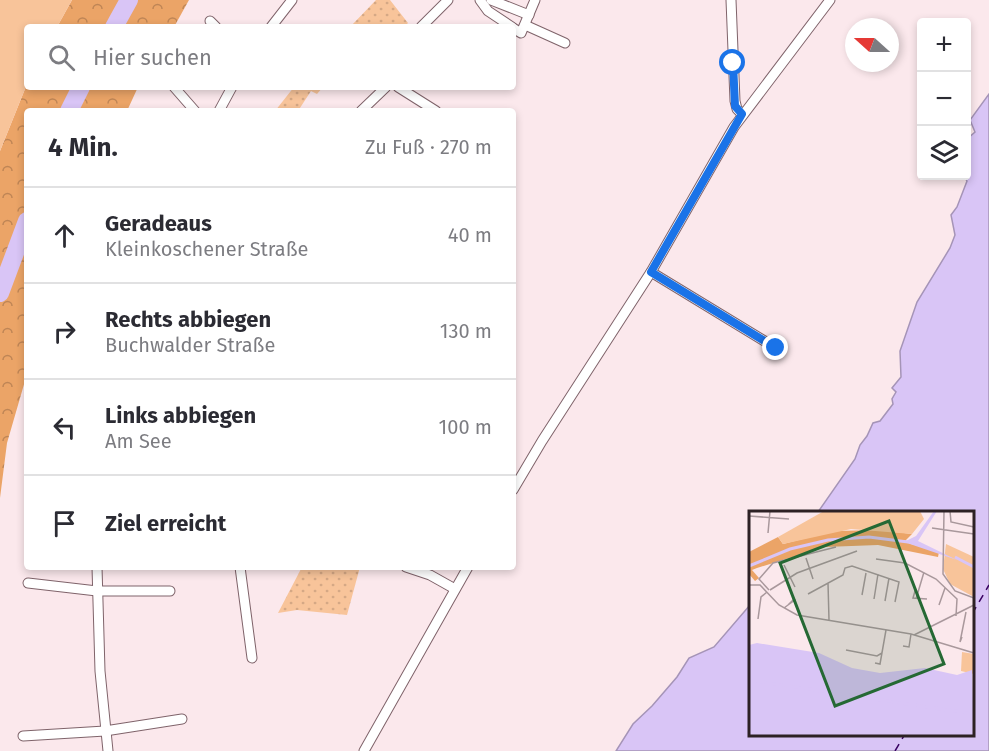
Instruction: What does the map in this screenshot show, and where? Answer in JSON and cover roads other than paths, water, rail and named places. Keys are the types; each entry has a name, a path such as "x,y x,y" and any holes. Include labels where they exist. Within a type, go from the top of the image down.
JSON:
{"street":[{"path":"273,24 292,0"},
{"path":"424,24 448,0"},
{"path":"480,0 488,11 508,24"},
{"path":"491,0 529,15"},
{"path":"516,30 521,33 535,0"},
{"path":"731,0 735,101 737,109 742,114"},
{"path":"516,485 651,272 742,114 830,0"},
{"path":"525,25 565,43"},
{"path":"177,90 192,108"},
{"path":"221,108 230,90"},
{"path":"364,108 383,90"},
{"path":"403,90 431,108"},
{"path":"651,272 776,348"},
{"path":"97,570 108,751"},
{"path":"240,570 252,658"},
{"path":"415,570 430,575 455,590"},
{"path":"363,751 466,570"},
{"path":"28,583 97,591 170,591"},
{"path":"23,736 105,731 182,719"}],"waterway":[{"path":"116,24 129,0"},
{"path":"70,108 80,90"},
{"path":"0,293 24,229"}]}
